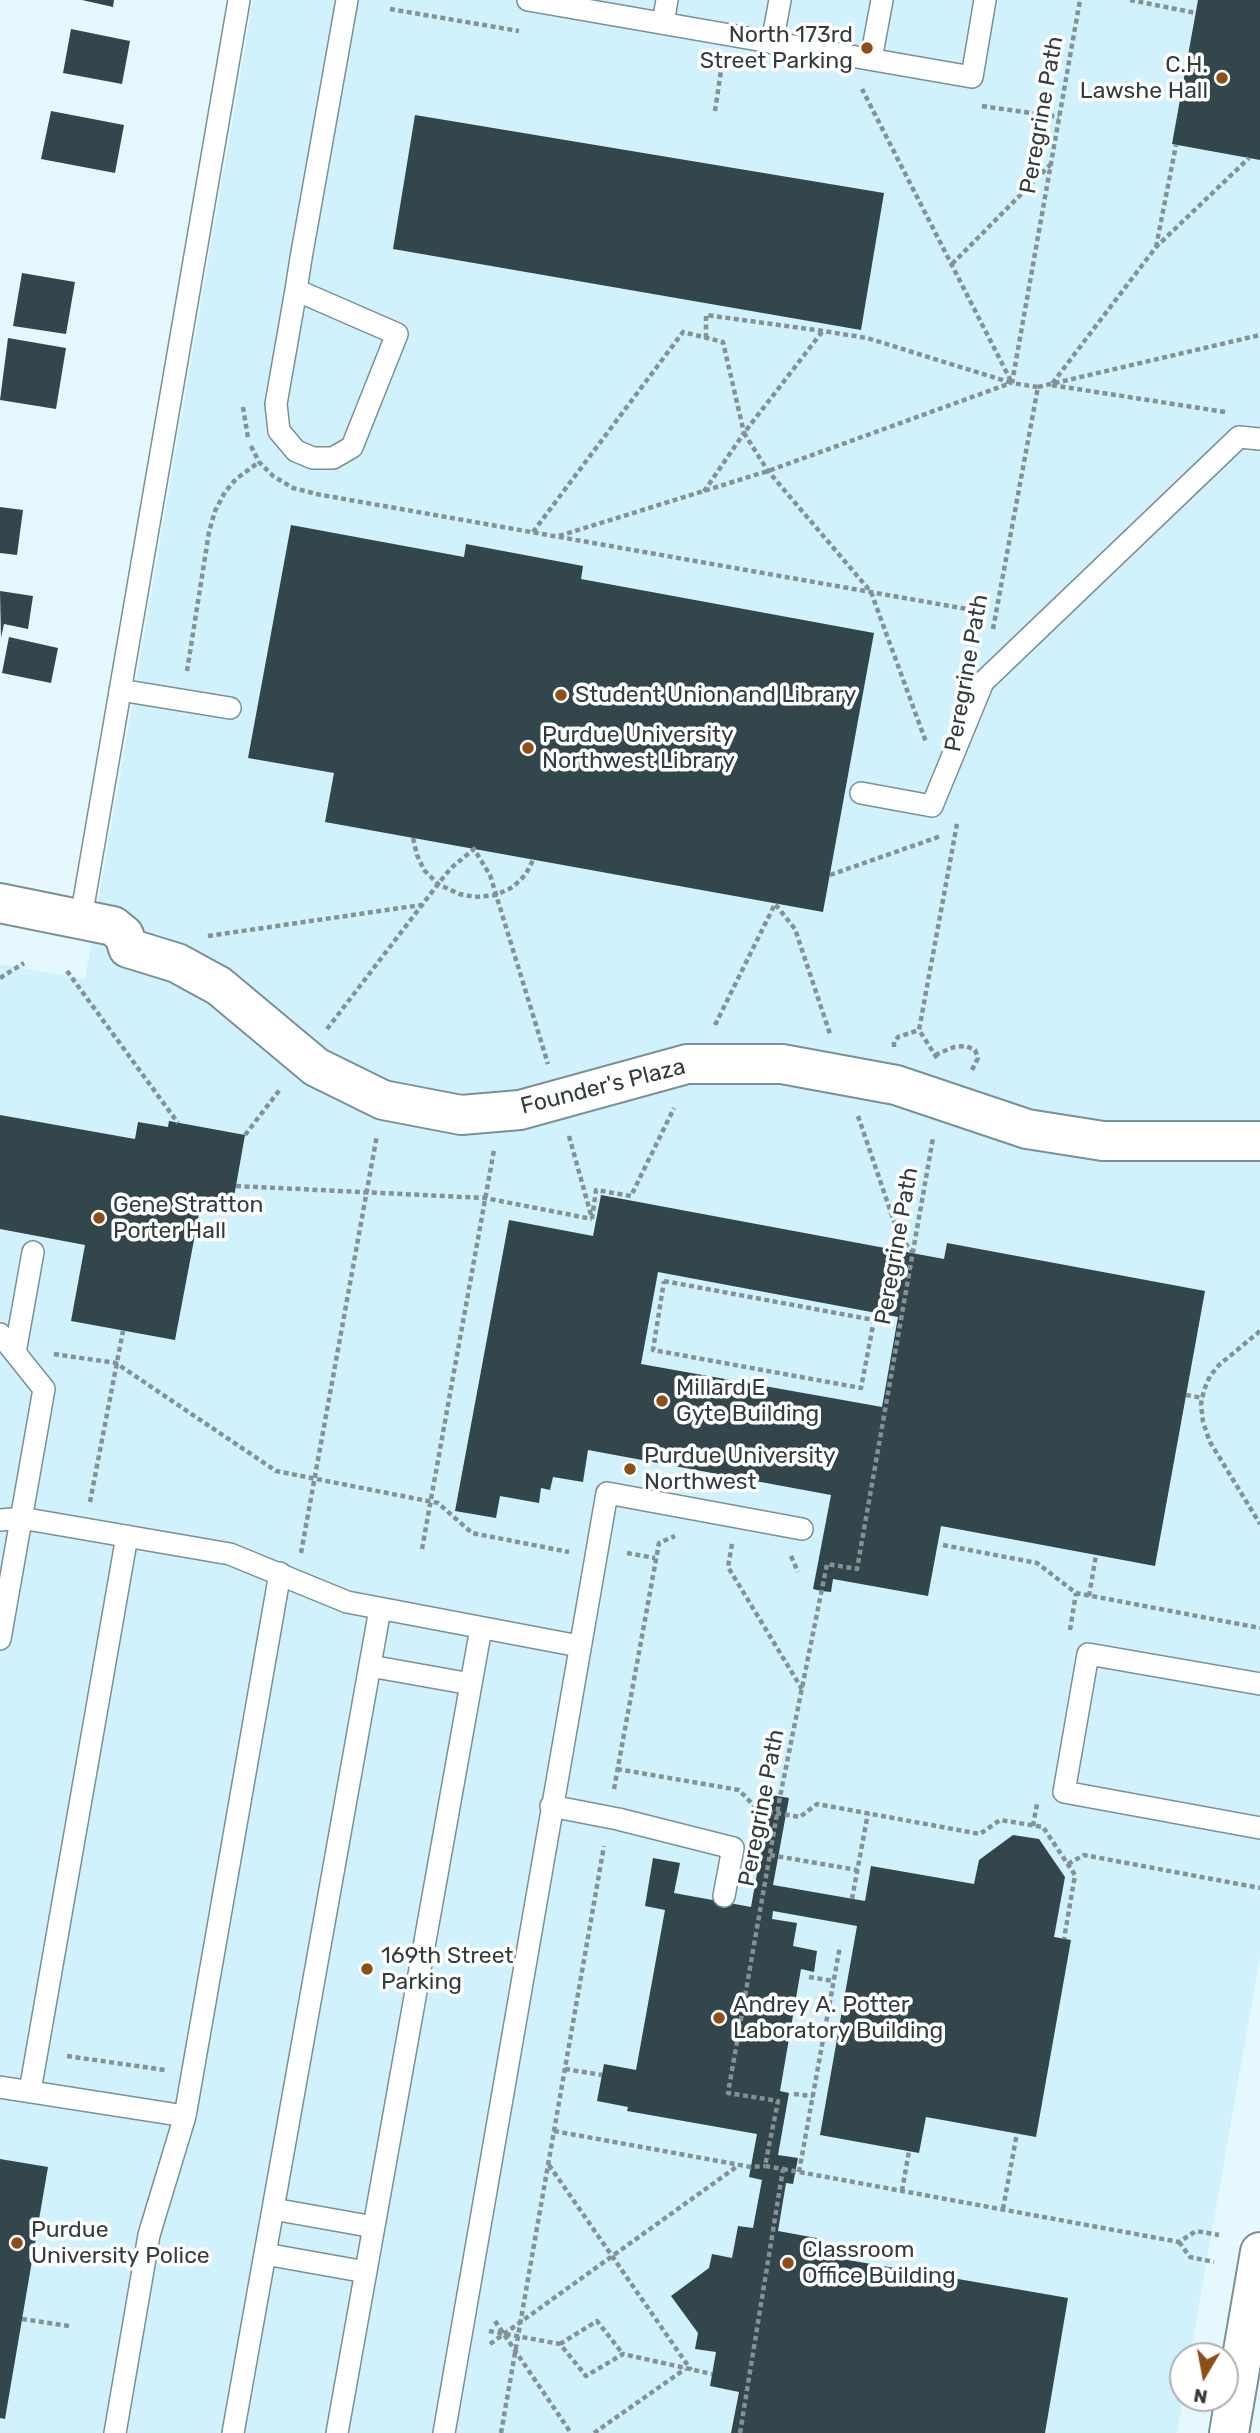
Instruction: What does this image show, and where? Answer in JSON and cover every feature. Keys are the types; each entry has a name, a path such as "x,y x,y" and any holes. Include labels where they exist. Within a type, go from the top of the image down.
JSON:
{"street":[{"name":"Founder's Plaza","path":"0,904 113,926 124,935 128,948 177,963 219,986 316,1067 383,1100 461,1115 520,1110 687,1064 782,1064 896,1085 1027,1129 1103,1141 1260,1141"},
{"path":"1229,2433 1260,2252"}],"lane":[{"path":"81,918 239,0"},
{"path":"296,290 397,334 352,447 333,458 313,458 296,451 279,431 276,404 296,290 347,0"},
{"path":"528,0 563,3 772,43 972,77 985,0"},
{"path":"663,23 667,0"},
{"path":"772,43 780,0"},
{"path":"872,59 882,0"},
{"path":"861,793 932,806 983,682 1239,437 1260,439"},
{"path":"120,690 230,708"},
{"path":"15,1353 33,1252"},
{"path":"0,1334 44,1389 11,1519 0,1639"},
{"path":"444,2433 607,1493 802,1529"},
{"path":"11,1519 230,1554 347,1602 579,1646"},
{"path":"30,2091 127,1536"},
{"path":"115,2433 149,2235 185,2116 288,1577"},
{"path":"233,2433 380,1609"},
{"path":"337,2433 481,1628"},
{"path":"1260,1684 1088,1654 1064,1793 1260,1828"},
{"path":"370,1666 471,1684"},
{"path":"551,1806 733,1847 724,1896"},
{"path":"0,2087 185,2116"},
{"path":"273,2209 374,2227"},
{"path":"265,2254 366,2272"}],"path":[{"name":"Peregrine Path","path":"1012,383 1080,0"},
{"path":"1130,0 1196,13"},
{"path":"722,65 735,68"},
{"path":"850,87 863,89 1012,383"},
{"path":"1156,247 1176,145"},
{"path":"1051,385 1156,247 1249,158"},
{"path":"952,264 1051,165"},
{"path":"706,338 706,315 822,331 867,338 1012,383 1038,387 1260,335"},
{"path":"703,493 744,433 822,331"},
{"path":"533,532 683,332 723,342 744,433 768,471 871,592 956,826 938,838 830,875"},
{"path":"558,537 768,471 1012,383"},
{"path":"1051,385 1227,412"},
{"name":"Peregrine Path","path":"983,682 1038,387"},
{"path":"182,701 209,532 215,511 236,478 259,462"},
{"path":"316,494 978,611"},
{"name":"Peregrine Path","path":"765,2166 778,2101 728,2093 777,1814 827,1564 858,1569 944,1074 919,1030 959,813"},
{"path":"414,838 417,855 424,870 438,884 459,894 475,897 496,895 513,887 526,874 533,860"},
{"path":"236,1186 485,1198 592,1219 559,1099 490,875 474,849 451,868 438,884 245,1135"},
{"path":"195,938 422,905"},
{"path":"0,978 24,963"},
{"path":"67,971 178,1123"},
{"path":"288,1577 314,1479 383,1100"},
{"path":"422,1549 500,1112"},
{"path":"664,1281 873,1320 861,1388 653,1350 664,1281"},
{"path":"22,1316 54,1354 116,1363 276,1471 438,1503 472,1533 580,1555 624,1553 655,1558"},
{"path":"84,1529 123,1331"},
{"path":"1260,1331 1219,1364 1210,1376 1203,1398 1203,1422 1210,1442 1260,1524"},
{"path":"1186,1395 1203,1398"},
{"path":"501,2433 655,1558 659,1543 680,1534"},
{"path":"719,1541 743,1545"},
{"path":"732,1543 728,1567 802,1689"},
{"path":"943,1545 1037,1563 1076,1593 1260,1628"},
{"path":"789,1552 798,1572"},
{"path":"1089,1596 1096,1555"},
{"path":"617,1769 739,1790 758,1810 777,1814 800,1817 817,1804 980,1834 1000,1820 1043,1827 1075,1875 1064,1939"},
{"path":"852,1899 868,1813"},
{"path":"1068,1864 1084,1854 1260,1888"},
{"path":"770,1855 858,1870"},
{"path":"799,2172 840,1946"},
{"path":"809,1977 834,1981"},
{"path":"37,2052 192,2074"},
{"path":"565,2069 602,2075"},
{"path":"794,2094 813,2096"},
{"path":"554,2131 751,2167 783,2169 1179,2242 1190,2257 1214,2262"},
{"path":"1003,2209 1017,2133"},
{"path":"902,2191 909,2151"},
{"path":"548,2164 688,2369"},
{"path":"455,2369 739,2165"},
{"path":"740,2433 783,2169"},
{"path":"1179,2242 1196,2231 1219,2235"},
{"path":"470,2286 571,2433"},
{"path":"22,2319 69,2326"},
{"path":"463,2326 560,2344 597,2321 622,2354 712,2374"},
{"path":"560,2344 586,2376 622,2354"},
{"path":"594,2433 688,2369"}],"shaded area":[{"name":"Purdue University Northwest","path":"253,0 1260,0 1260,1957 1192,2342 1169,2342 1169,2412 1181,2412 1177,2433 0,2433 0,964 85,979"}],"building":[{"path":"82,0 114,0 113,7"},
{"name":"C.H. Lawshe Hall","path":"1198,0 1260,0 1260,160 1172,144"},
{"path":"71,29 130,41 122,84 63,73"},
{"path":"51,111 124,125 115,173 41,159"},
{"path":"415,115 884,193 861,330 393,249"},
{"path":"22,273 75,282 66,334 13,326"},
{"path":"8,338 66,348 56,409 0,400"},
{"path":"0,507 23,510 17,555 0,553"},
{"name":"Student Union and Library","path":"291,525 464,557 466,544 583,566 581,579 874,633 823,912 325,822 334,773 248,758"},
{"path":"0,591 33,596 28,629 4,624 1,638"},
{"path":"9,637 58,648 51,683 2,673"},
{"name":"Gene Stratton Porter Hall","path":"0,1115 135,1139 138,1122 168,1127 169,1121 245,1135 234,1197 229,1202 223,1201 222,1207 201,1203 175,1340 71,1321 85,1245 0,1229"},
{"name":"Millard E Gyte Building","path":"601,1195 944,1259 947,1243 1205,1291 1155,1566 941,1526 928,1596 833,1579 831,1592 821,1591 813,1589 831,1495 588,1450 583,1482 553,1477 550,1490 541,1488 539,1503 500,1496 496,1518 455,1511 509,1220 593,1236","holes":["658,1272 898,1317 882,1407 641,1364"]},
{"path":"771,1795 789,1798 773,1885 865,1901 871,1866 974,1884 979,1860 1013,1835 1039,1839 1065,1877 1054,1937 1071,1940 1036,2137 926,2117 919,2153 820,2135 857,1926 773,1911 772,1919 797,1923 793,1946 817,1951 814,1972 801,1969 780,2091 789,2093 778,2155 798,2158 793,2184 786,2183 778,2231 822,2239 819,2255 1068,2298 1045,2433 731,2433 739,2392 710,2386 716,2352 695,2349 698,2333 671,2296 709,2268 712,2254 732,2258 738,2226 753,2228 762,2180 749,2177 757,2134 627,2111 628,2107 597,2101 604,2064 636,2070 665,1910 645,1906 653,1858 680,1863 674,1893 751,1907"},
{"name":"Purdue University Police","path":"0,2159 48,2167 5,2419 0,2418"}],"place":[{"name":"North 173rd Street Parking","path":"867,48"},
{"name":"C.H. Lawshe Hall","path":"1222,78"},
{"name":"Student Union and Library","path":"561,695"},
{"name":"Purdue University Northwest Library","path":"528,748"},
{"name":"Gene Stratton Porter Hall","path":"99,1218"},
{"name":"Millard E Gyte Building","path":"662,1401"},
{"name":"Purdue University Northwest","path":"630,1469"},
{"name":"169th Street Parking","path":"367,1969"},
{"name":"Andrey A. Potter Laboratory Building","path":"719,2018"},
{"name":"Purdue University Police","path":"17,2243"},
{"name":"Classroom Office Building","path":"788,2263"}]}
